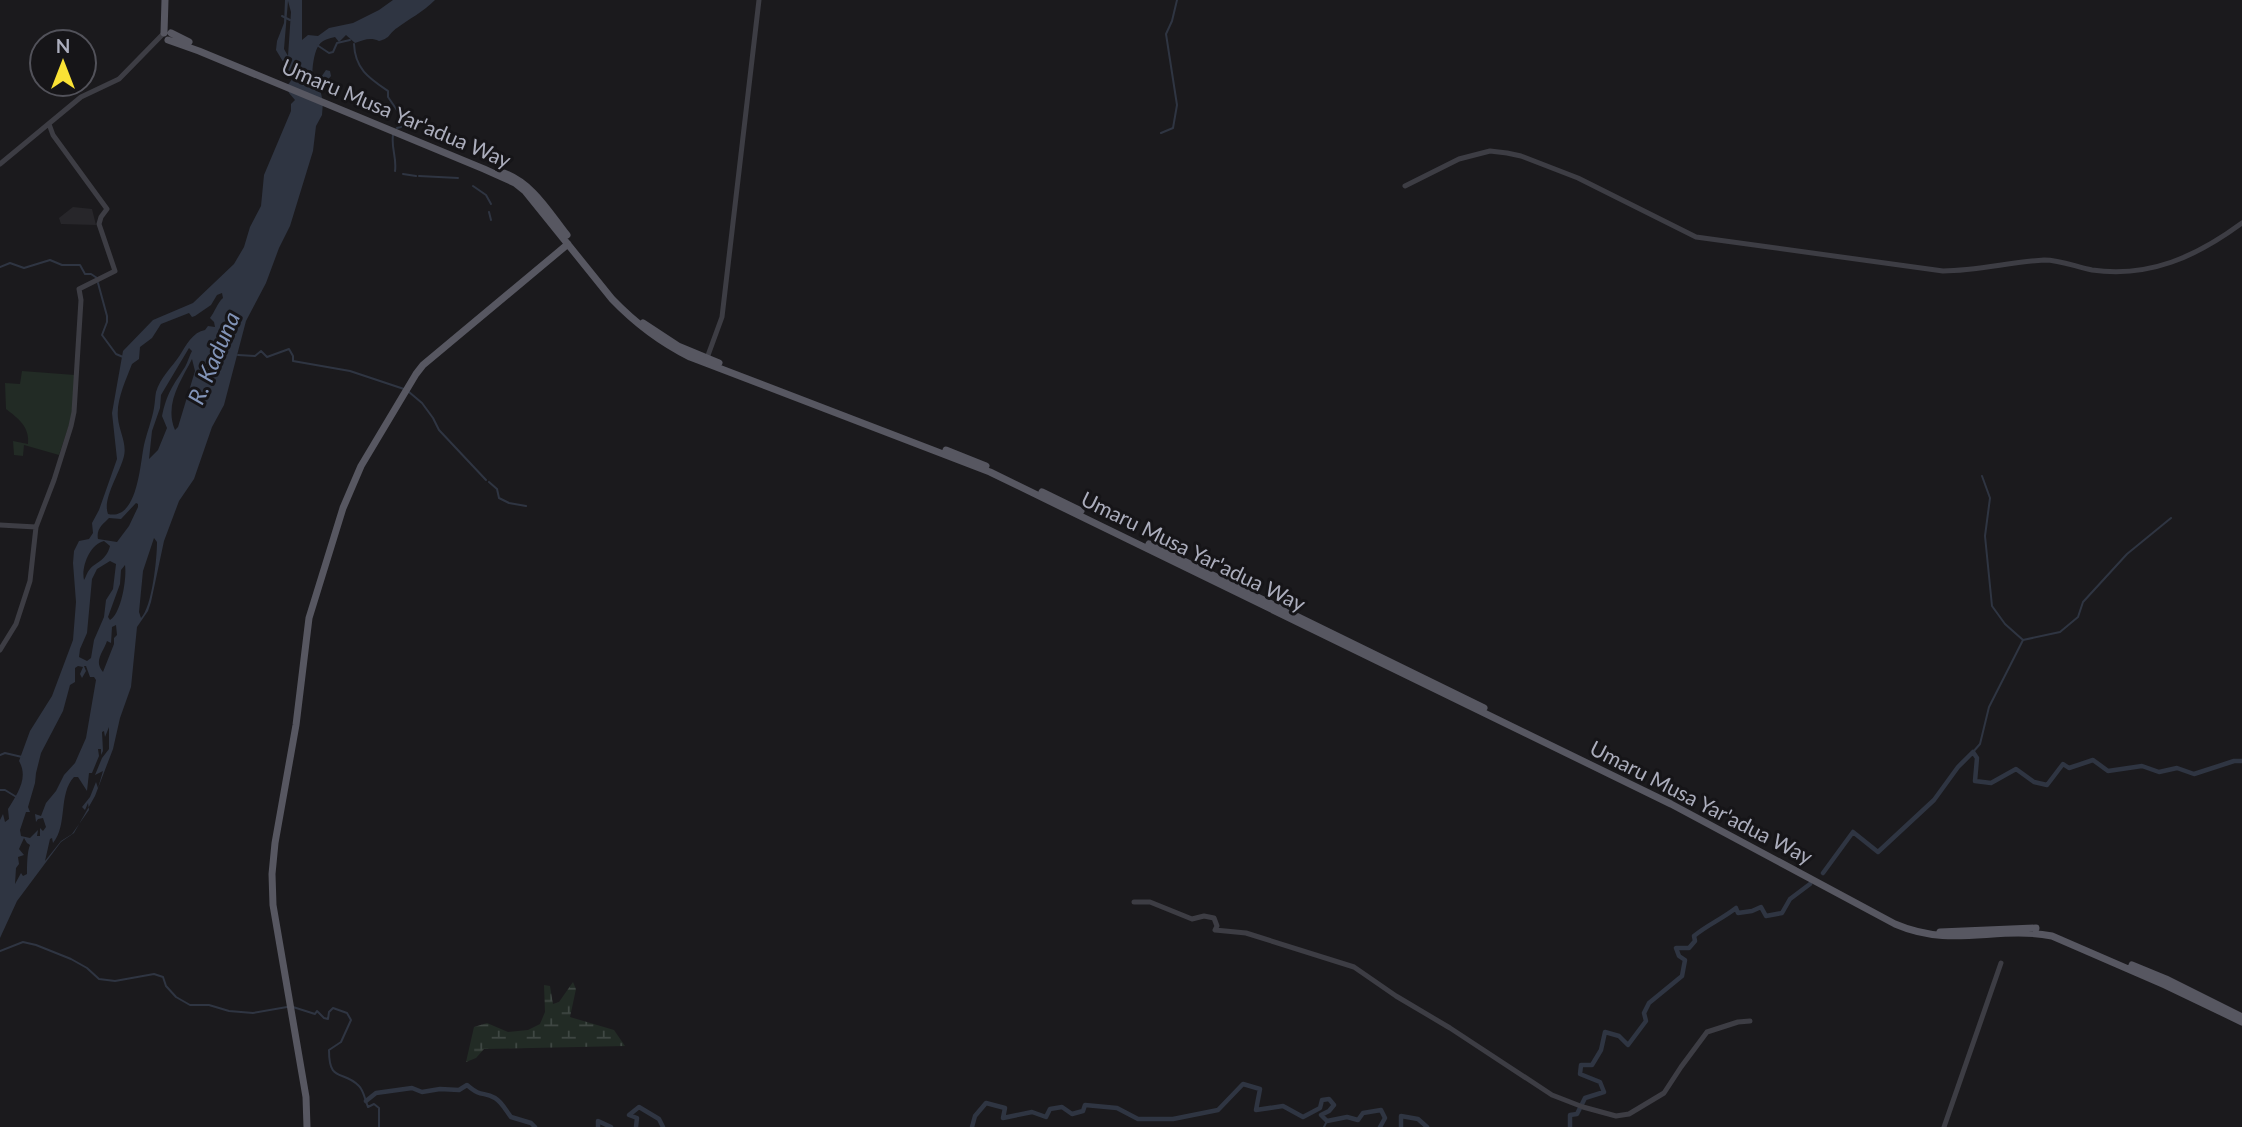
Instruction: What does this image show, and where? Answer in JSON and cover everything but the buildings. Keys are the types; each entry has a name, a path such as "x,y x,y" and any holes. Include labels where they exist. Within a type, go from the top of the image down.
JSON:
{"main road":[{"path":"167,0 167,36"},
{"name":"Umaru Musa Yar'adua Way","path":"167,36 519,179 529,187 631,312 664,337 717,365"},
{"name":"Umaru Musa Yar'adua Way","path":"337,106 515,183 525,191 612,299 640,326 673,349 975,464 1672,802 1911,930 1941,937 2036,933 2052,936 2242,1019"},
{"path":"307,1124 307,1091 274,905 272,874 298,713 309,618 338,521 362,466 416,374 423,365 569,245"}],"street":[{"path":"707,358 722,317 759,0"},
{"path":"0,164 70,105 88,93 119,79 167,36"},
{"path":"99,80 106,86"},
{"path":"0,650 16,624 30,582 36,527 54,480 74,412 81,300 79,289 115,271 99,224 107,209 53,135 49,124"},
{"path":"1405,186 1459,159 1490,151 1507,153 1578,178 1696,237 1943,271 2047,260 2091,270 2154,269 2217,240 2242,223"},
{"path":"0,525 36,527"},
{"path":"1134,902 1157,904 1192,919 1204,916 1214,918 1217,926 1215,930 1246,933 1354,967 1552,1095 1581,1107 1616,1116 1629,1114 1664,1093 1707,1032 1749,1021"},
{"path":"1944,1127 2001,963"}],"shaded area":[{"path":"73,207 92,209 96,225 61,224 59,218"}],"green space":[{"path":"22,371 75,375 72,416 59,455 24,445 23,456 14,455 13,441 28,444 28,438 22,424 6,409 5,383 20,384"},
{"path":"573,982 576,989 570,1017 614,1030 625,1046 484,1049 476,1058 466,1062 474,1027 487,1023 508,1032 528,1030 540,1024 545,1012 544,985 550,986 553,1004 559,1002"}],"water":[{"name":"R. Kaduna","path":"285,0 302,0 302,40 308,35 318,36 329,28 353,23 393,0 435,0 383,40 367,39 355,43 346,35 339,42 335,37 326,40 317,48 313,62 313,80 317,83 326,70 330,71 331,76 320,89 322,115 316,126 313,151 290,226 266,283 246,321 224,405 212,427 194,479 179,501 164,541 151,602 137,627 131,687 113,749 95,796 85,810 82,807 96,782 98,788 103,771 95,775 109,749 109,727 105,737 104,731 102,732 103,751 101,755 101,749 98,749 99,756 92,773 89,773 87,791 78,777 74,777 69,784 58,836 53,843 52,838 50,839 45,861 61,841 72,834 79,824 74,833 61,842 17,901 0,938 0,820 3,814 5,822 9,819 8,809 22,780 19,761 30,731 52,696 73,640 76,602 74,551 79,541 89,539 93,533 92,523 117,459 112,413 123,351 153,320 193,303 234,264 244,247 250,227 261,206 264,175 291,111 291,104 295,100 287,86 293,78 276,50 284,23","holes":["288,1 291,12 288,56 284,49","222,293 223,298 210,318 215,327 208,326 193,336 158,387 132,500 126,509 118,514 108,514 107,501 125,451 118,418 119,404 132,364 139,359 140,347 152,338 161,324 189,313 192,317","189,348 192,351 170,390 164,408 162,416 167,428 158,450 149,459 152,431 160,408 161,395","192,359 195,371 175,430 171,411 179,384","138,504 129,526 117,542 98,539 102,525 109,518 121,519","154,538 157,542 153,582 148,604 141,618 139,612 143,571","104,541 110,546 106,555 90,569 84,580 85,563 95,547","110,561 116,564 113,589 106,600 104,617 94,640 91,658 87,661 79,657 87,633 92,579 97,569","125,565 120,604 114,616 110,620 108,617 120,584 121,570","116,625 117,635 103,672 99,664 100,656 107,641 111,643 112,627","78,666 83,667 80,674 82,678 86,666 90,677 96,680 86,738 75,763 46,803 41,816 35,814 36,822 43,818 46,827 43,831 40,828 40,836 37,836 38,830 30,838 21,836 20,830 26,812 30,812 28,807 41,753 63,711 70,685 75,682 75,668","24,838 30,845 27,874 23,876 21,873 15,884 18,857 24,855 19,849"]}],"waterway":[{"path":"1161,133 1173,128 1177,105 1166,34 1177,0"},
{"path":"282,16 290,20"},
{"path":"317,45 329,53 333,52 337,43 350,40"},
{"path":"354,44 360,66 369,77 388,91 388,97 399,113 401,127 397,128"},
{"path":"393,135 395,171"},
{"path":"403,174 416,176"},
{"path":"419,176 458,178"},
{"path":"473,186 486,195 491,204"},
{"path":"489,212 491,220"},
{"path":"0,267 10,263 24,268 50,260 62,265 80,265 85,274 97,278"},
{"path":"98,283 107,316 102,335 116,354 123,357"},
{"name":"R. Kaduna","path":"238,355 255,356 261,351 267,357 289,349 293,361 350,371 404,389"},
{"path":"409,392 422,403 439,430 486,480"},
{"path":"1982,476 1990,498 1985,536 1992,606 2005,624 2023,640"},
{"path":"489,482 497,489 499,498 526,506"},
{"path":"1973,752 1980,744 1989,707 2023,640 2060,632 2078,617 2083,602 2127,554 2171,518"},
{"path":"1823,873 1853,832 1878,852 1934,800 1958,767 1973,752 1977,758 1975,781 1991,783 2016,769 2034,782 2047,785 2063,764 2069,768 2093,760 2108,771 2142,766 2159,772 2177,768 2194,774 2242,761"},
{"path":"0,755 5,753 22,757"},
{"path":"0,790 18,798"},
{"path":"1570,1127 1570,1115 1577,1114 1585,1098 1604,1092 1600,1082 1580,1074 1581,1065 1592,1065 1601,1050 1605,1032 1619,1036 1628,1045 1646,1021 1644,1013 1649,1003 1682,976 1685,960 1679,956 1676,948 1689,948 1695,941 1694,936 1736,908 1738,913 1761,907 1766,916 1782,913 1790,899 1810,884"},
{"path":"0,951 23,942 36,945 71,959 99,979 115,981 154,974 163,977 166,986 176,997 190,1005 209,1005 229,1011 253,1013 287,1007"},
{"path":"293,1007 315,1014 317,1011 328,1019 333,1008 347,1013 351,1020 341,1042 329,1050 331,1068 359,1086 368,1107 374,1104 379,1108 379,1127"},
{"path":"972,1127 975,1116 986,1103 1005,1108 1003,1118 1032,1112 1046,1117 1050,1109 1062,1107 1072,1114 1083,1111 1085,1105 1117,1108 1138,1119 1173,1119 1218,1110 1243,1084 1260,1089 1256,1110 1283,1106 1303,1117 1320,1108 1322,1100 1329,1099 1334,1105 1321,1115 1327,1121 1347,1117 1358,1120 1363,1113 1381,1110 1385,1118 1380,1127"},
{"path":"366,1101 376,1093 412,1088 422,1092 459,1090 467,1085 476,1092 497,1100 511,1117 531,1123 535,1127"},
{"path":"636,1127 637,1118 629,1115 639,1107 659,1119 663,1127"},
{"path":"1401,1127 1401,1116 1418,1119 1427,1127"},
{"path":"598,1127 598,1121 611,1127"},
{"path":"1324,1127 1327,1121"}]}
